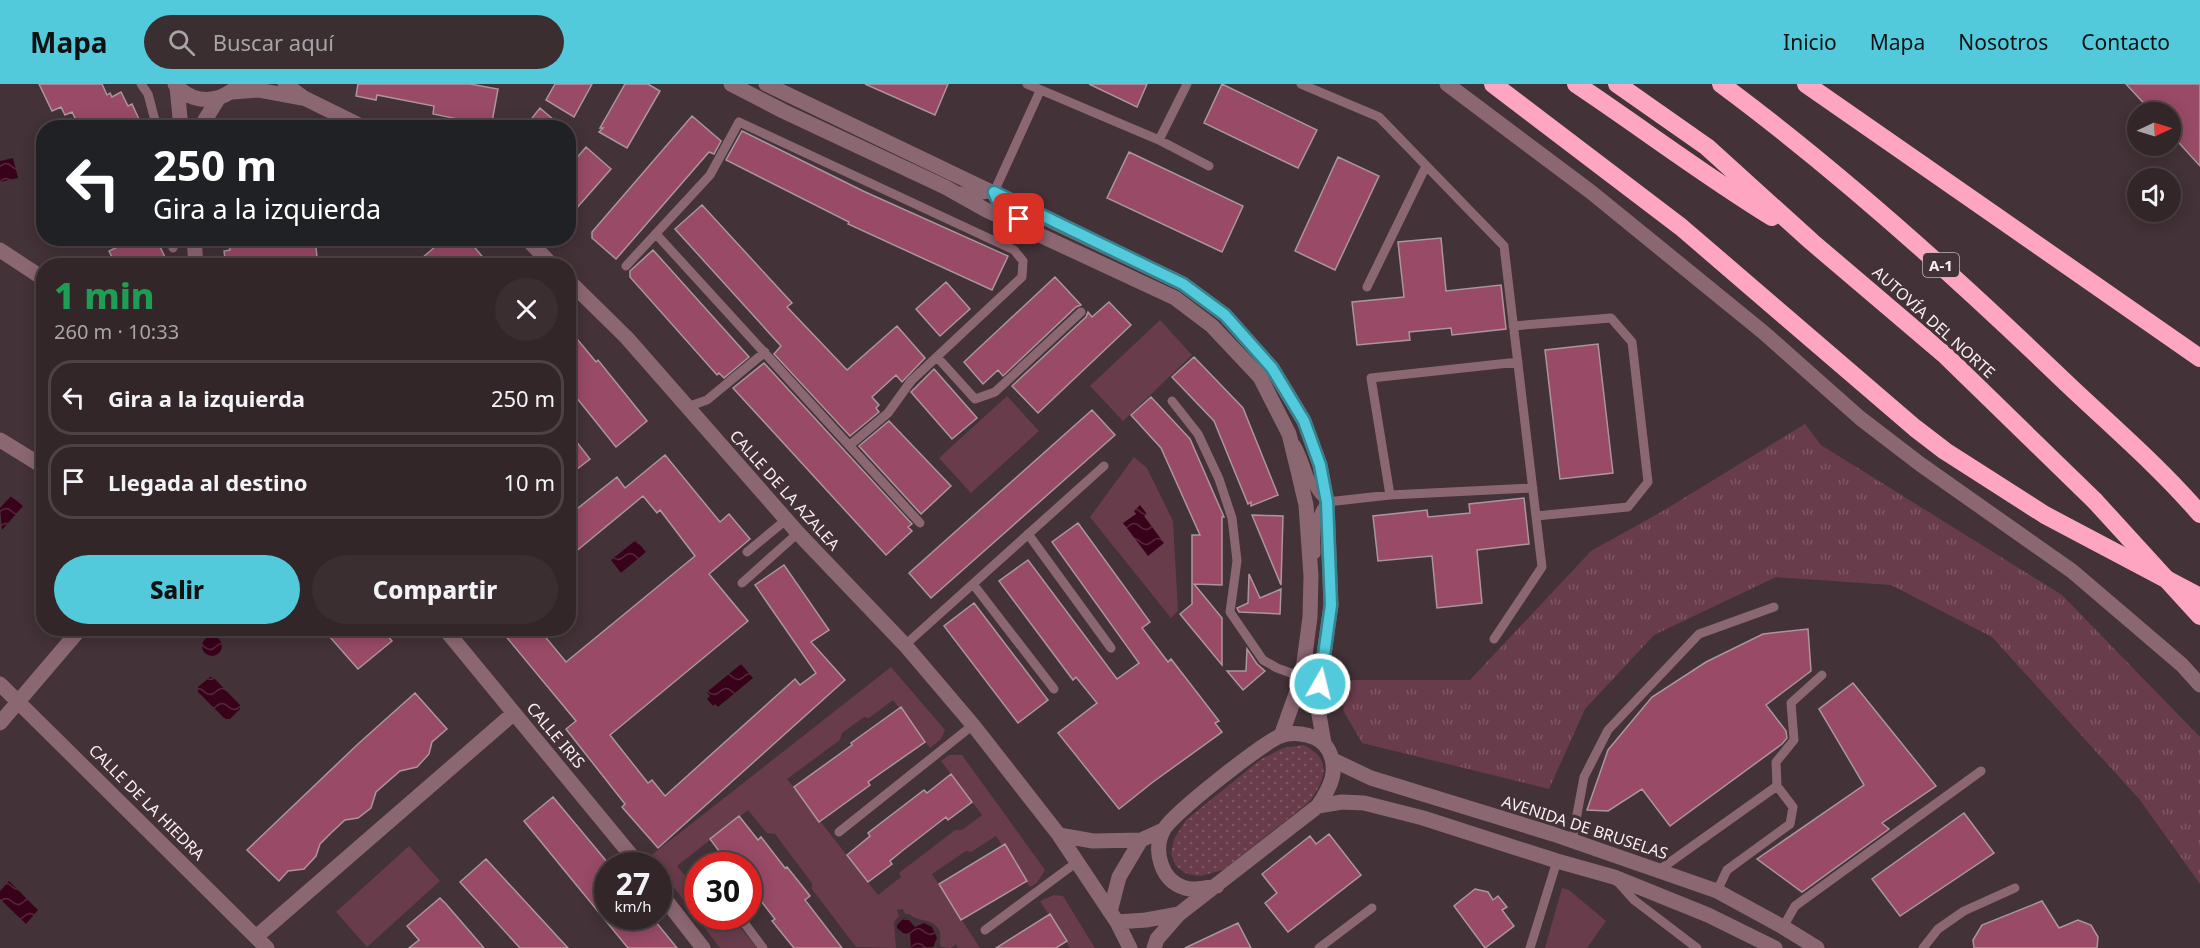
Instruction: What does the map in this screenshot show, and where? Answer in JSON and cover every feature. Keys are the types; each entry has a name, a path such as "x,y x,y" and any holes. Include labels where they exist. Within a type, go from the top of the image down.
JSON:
{"highway":[{"path":"1493,84 1681,227 1915,428 1946,451 2045,515 2200,597"},
{"path":"1576,84 1741,198 1812,242"},
{"name":"AUTOVÍA DEL NORTE","path":"1617,84 1707,147 1812,242 1946,356 2095,501 2200,616"},
{"name":"A-1","path":"1721,84 1779,126 1961,282 2199,513"},
{"path":"1806,84 2198,357"}],"street":[{"path":"285,84 304,98 349,120"},
{"path":"731,84 945,187 986,210 1175,298 1212,326 1260,377 1289,434 1306,505 1311,576 1310,617 1302,677 1281,736"},
{"path":"766,84 1183,284 1225,315 1272,368 1304,421 1320,465 1327,502 1331,605 1317,704 1324,742 1333,760 1334,776 1318,806 1179,914 1157,939 1154,948"},
{"path":"1447,84 1591,192 1763,332 1860,418 1920,464 2072,572 2182,665 2200,685"},
{"path":"1485,84 1518,103"},
{"path":"176,86 197,99 218,99"},
{"path":"176,86 180,120"},
{"path":"205,120 218,99 236,88 304,98"},
{"path":"534,246 545,258"},
{"path":"0,250 36,274"},
{"name":"CALLE DE LA AZALEA","path":"576,288 627,338 798,533 905,645 973,725 1059,835 1114,917 1130,948"},
{"path":"0,440 36,462"},
{"path":"0,723 74,636"},
{"name":"CALLE IRIS","path":"451,636 628,852"},
{"name":"CALLE DE LA HIEDRA","path":"0,684 20,701 262,943"},
{"path":"262,943 514,713"},
{"path":"1217,886 1183,888 1164,872 1159,844 1163,830 1177,813 1263,747 1281,736 1308,735 1324,742"},
{"name":"AVENIDA DE BRUSELAS","path":"1333,760 1371,778 1572,841 1718,891 1817,948"},
{"path":"1318,806 1342,802 1364,803 1423,818 1614,877 1708,915 1775,948"},
{"path":"1059,835 1093,841 1141,840 1163,830"},
{"path":"1141,840 1119,877 1114,917 1146,920 1179,914"},
{"path":"672,908 703,948"}],"lane":[{"path":"141,84 148,94 155,120"},
{"path":"1027,84 1159,140 1209,166"},
{"path":"1159,140 1187,84"},
{"path":"1301,84 1379,117 1504,246 1542,567 1494,639"},
{"path":"1040,91 994,192 1000,206 1057,244"},
{"path":"626,266 710,175 739,122 1014,250 1023,261 1022,278 911,381 888,413 850,445"},
{"path":"1367,287 1426,166"},
{"path":"945,187 979,195 994,192"},
{"path":"656,234 920,523"},
{"path":"937,357 975,399 995,392 1081,312"},
{"path":"1513,327 1611,318 1632,342 1648,482 1628,507 1536,516"},
{"path":"687,407 707,400 765,352"},
{"path":"1390,495 1371,378 1518,362"},
{"path":"1172,401 1198,434 1219,479 1232,518 1237,561 1230,612 1263,660 1302,677"},
{"path":"1289,434 1302,456 1312,486 1327,502"},
{"path":"905,645 1104,466"},
{"path":"1310,617 1318,516 1321,507 1327,502 1390,495 1533,488"},
{"path":"747,552 787,519"},
{"path":"742,583 798,533"},
{"path":"1028,534 1111,648"},
{"path":"973,584 1054,689"},
{"path":"1572,841 1584,777 1608,730 1699,634 1774,607"},
{"path":"1718,891 1727,870 1790,824 1793,807 1777,786 1776,762 1794,740 1791,703 1822,675"},
{"path":"839,832 973,725"},
{"path":"1783,927 1795,906 1981,771"},
{"path":"1659,870 1777,786"},
{"path":"1530,948 1557,861"},
{"path":"985,930 1077,862"},
{"path":"1614,877 1634,900 1697,948"},
{"path":"1923,948 1938,928 1964,911 2015,888"},
{"path":"1319,948 1372,908"},
{"path":"750,930 763,948"}],"green space":[{"path":"1160,320 1192,355 1123,421 1090,386"},
{"path":"1007,396 1039,431 971,493 939,458"},
{"path":"1805,424 1821,445 2062,595 2200,737 2200,884 2140,800 1992,637 1891,585 1776,577 1654,635 1585,709 1549,789 1362,743 1343,710 1352,680 1470,680 1591,551 1661,512"},
{"path":"1134,457 1147,468 1173,521 1178,611 1171,618 1090,517"},
{"path":"891,667 945,730 941,739 930,748 893,700 869,718 864,717 842,733 840,740 787,779 878,895 901,877 899,873 955,830 962,830 982,815 941,761 949,755 962,755 1045,870 1037,883 1030,887 996,836 971,852 966,851 932,874 980,948 958,948 956,944 951,948 941,947 940,932 934,924 905,914 903,909 897,910 899,916 894,922 896,948 856,947 812,889 812,883 775,834 767,833 748,810 695,852 684,852 684,860 677,866 684,874 684,900 672,885 672,852 655,852"},
{"path":"1304,745 1319,756 1324,770 1318,788 1308,803 1223,870 1200,876 1187,874 1176,866 1171,854 1174,839 1186,820 1260,760 1283,748"},
{"path":"409,846 440,881 367,947 336,912"},
{"path":"1562,888 1569,890 1606,921 1587,948 1545,948"},
{"path":"1054,895 1063,896 1095,948 1070,948 1040,901"},
{"path":"706,930 742,930 757,948 720,948"}],"water":[{"path":"13,158 18,178 0,182 0,161"},
{"path":"11,496 23,506 2,530 0,508"},
{"path":"1140,505 1147,514 1144,516 1164,543 1148,556 1123,523 1136,514 1134,511"},
{"path":"636,540 646,552 621,573 611,560"},
{"path":"212,636 219,639 222,646 219,653 212,656 205,653 202,646 205,639"},
{"path":"741,664 753,678 718,707 715,704 713,706 707,699 710,696 707,692"},
{"path":"210,677 214,678 240,705 240,709 230,719 225,719 198,692 198,687"},
{"path":"9,881 38,910 26,924 0,899 0,891"},
{"path":"904,918 915,927 924,923 932,927 937,938 933,947 909,948 911,946 910,934 904,934 897,929 897,925"}],"building":[{"path":"39,84 102,84 107,95 110,93 112,97 121,92 128,106 132,104 139,120 76,120 72,112 65,115 61,107 52,111"},
{"path":"358,84 470,84 498,89 492,120 463,120 433,114 434,106 377,95 376,100 356,96"},
{"path":"555,84 592,84 574,117 546,100"},
{"path":"625,84 648,84 660,91 627,148 599,132"},
{"path":"865,84 948,84 935,115"},
{"path":"1089,84 1147,84 1137,107"},
{"path":"1222,84 1317,130 1298,168 1204,123"},
{"path":"2126,84 2200,84 2200,166 2181,145 2181,102 2143,102"},
{"path":"540,108 554,120 530,120"},
{"path":"692,116 721,141 714,154 709,152 616,259 592,238 592,232"},
{"path":"742,131 863,191 1008,256 992,290 848,224 849,222 726,160"},
{"path":"586,147 611,169 576,209 576,159"},
{"path":"1129,152 1243,206 1222,252 1107,198"},
{"path":"1338,157 1379,176 1335,270 1295,251"},
{"path":"702,205 792,303 787,307 847,370 897,326 925,358 902,382 896,375 872,397 879,405 876,408 879,412 850,436 774,354 781,346 675,229"},
{"path":"1441,238 1446,291 1501,285 1506,329 1452,335 1451,328 1409,332 1410,340 1357,345 1352,302 1404,297 1398,242"},
{"path":"120,246 160,246 165,258 112,258 109,251"},
{"path":"230,246 316,246 317,258 225,258 224,251 230,250"},
{"path":"436,246 474,246 483,258 422,258"},
{"path":"653,250 749,357 724,378 719,373 717,375 630,277 630,271"},
{"path":"1055,277 1081,305 1076,307 1003,376 998,370 983,384 964,362"},
{"path":"946,282 970,309 940,336 916,309"},
{"path":"1109,302 1131,325 1038,413 1012,386 1086,317 1088,312 1092,317"},
{"path":"576,338 596,362 598,360 647,421 616,447 576,397"},
{"path":"1598,344 1613,473 1560,479 1545,350"},
{"path":"1194,357 1243,408 1278,495 1251,506 1251,502 1248,504 1214,421 1172,377"},
{"path":"764,363 912,524 908,527 912,531 886,555 733,388"},
{"path":"934,369 977,418 952,439 911,392"},
{"path":"1151,397 1190,439 1224,517 1222,517 1222,585 1194,584 1222,618 1222,665 1180,614 1192,604 1192,535 1200,535 1161,448 1131,415"},
{"path":"1092,410 1115,435 931,598 909,573"},
{"path":"889,421 951,486 921,514 859,446"},
{"path":"576,441 590,459 576,470"},
{"path":"665,455 720,522 729,514 750,539 709,574 748,621 610,735 648,783 652,780 665,796 795,679 800,685 816,673 755,585 784,565 829,630 811,642 845,680 658,848 622,807 625,804 566,729 576,721 506,636 545,636 566,662 695,556 660,510 657,513 643,496 576,551 576,510 617,477 625,488"},
{"path":"1524,498 1529,544 1477,550 1482,603 1437,608 1432,556 1378,561 1373,516 1427,510 1428,517 1470,513 1469,504"},
{"path":"1252,515 1283,516 1281,585"},
{"path":"1078,523 1150,622 1142,628 1168,662 1171,659 1219,721 1215,723 1222,732 1119,809 1058,733 1097,703 1076,677 1073,680 999,581 1028,560 1117,679 1139,663 1052,542"},
{"path":"1249,574 1260,598 1281,589 1280,614 1239,612 1237,608 1248,603"},
{"path":"974,603 1048,700 1018,723 944,626"},
{"path":"1808,629 1811,671 1766,705 1786,731 1787,738 1782,744 1670,826 1642,789 1608,811 1587,810 1608,750 1652,697 1706,662 1763,634"},
{"path":"329,636 388,636 392,641 358,669"},
{"path":"1247,649 1265,671 1243,690 1227,671 1246,671"},
{"path":"1853,683 1936,786 1882,823 1889,829 1802,892 1757,859 1864,785 1819,709"},
{"path":"415,693 447,729 432,742 429,754 417,767 400,771 376,792 371,808 358,818 345,820 320,844 316,856 304,869 288,871 279,881 247,850"},
{"path":"901,707 925,742 868,782 870,785 819,822 794,787"},
{"path":"951,774 972,802 948,820 946,817 890,861 892,864 868,882 847,855 870,836 868,833 924,790 927,793"},
{"path":"553,797 599,852 594,852 594,906 524,821"},
{"path":"1964,813 1994,853 1900,916 1872,879"},
{"path":"739,816 758,840 761,837 810,896 805,900 842,948 794,948 772,921 775,919 762,902 762,852 720,852 710,839"},
{"path":"1329,834 1361,875 1288,932 1265,903 1277,893 1262,874 1310,836 1316,844"},
{"path":"1005,844 1027,881 961,920 939,884"},
{"path":"486,859 568,948 520,948 460,882"},
{"path":"1475,889 1488,892 1493,900 1498,896 1507,907 1502,910 1514,926 1485,948 1454,906"},
{"path":"440,898 484,948 409,948 419,940 407,926"},
{"path":"2042,901 2059,928 2078,920 2091,925 2098,937 2097,948 1974,948 1973,940 1982,925"},
{"path":"1050,914 1067,941 1056,948 996,948"},
{"path":"1238,923 1251,948 1185,948"},
{"path":"613,930 662,930 677,948 628,948"}],"route":[{"path":"1019,219 1000,206 994,192 1183,284 1225,315 1272,368 1304,421 1320,465 1327,502 1331,605 1320,684"}]}
